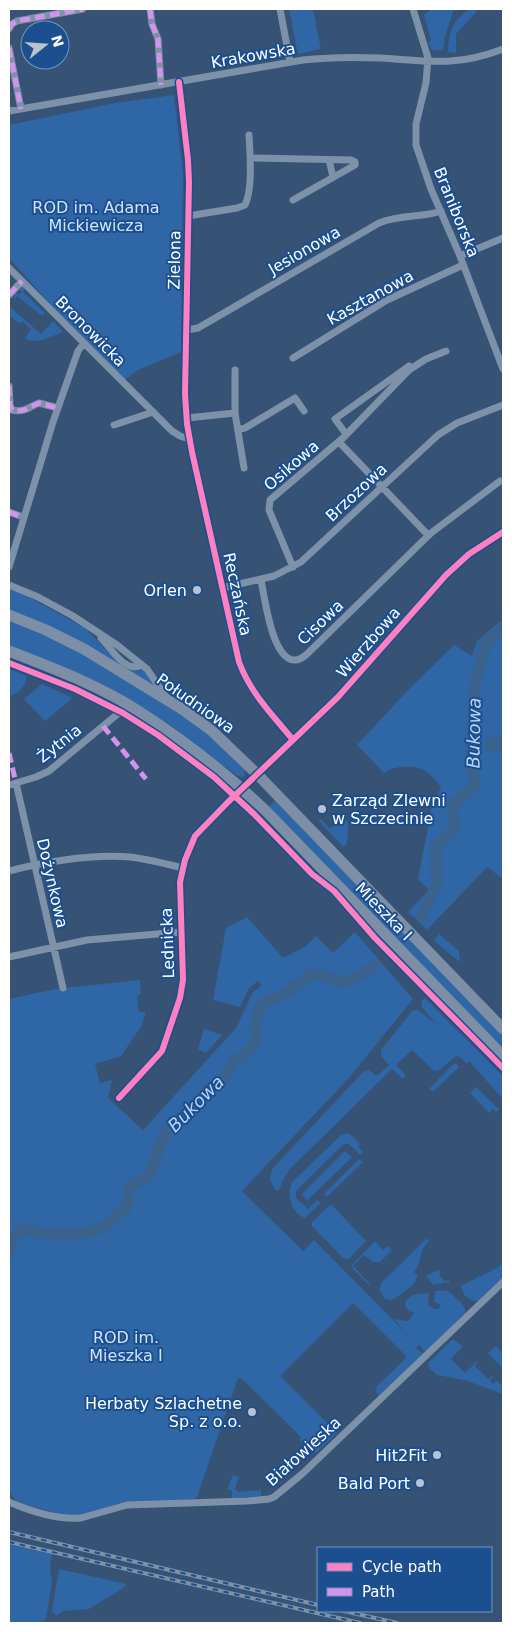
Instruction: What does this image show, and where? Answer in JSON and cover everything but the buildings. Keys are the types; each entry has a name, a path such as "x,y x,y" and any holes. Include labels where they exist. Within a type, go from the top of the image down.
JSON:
{"main road":[{"name":"Południowa","path":"9,615 46,630 84,649 182,709 221,738 258,774"},
{"path":"9,651 67,675 133,708 185,744 242,789"},
{"name":"Mieszka I","path":"258,774 503,1029"},
{"name":"Mieszka I","path":"242,789 266,811 503,1056"}],"street":[{"path":"9,29 17,21 82,9"},
{"path":"150,9 152,24 158,39 161,85"},
{"path":"280,9 290,62"},
{"path":"413,9 428,62"},
{"path":"9,48 21,109"},
{"name":"Krakowska","path":"9,111 290,62 341,57 428,62 461,61 503,49"},
{"name":"Braniborska","path":"428,62 427,77 415,136 423,167 464,265 503,369"},
{"name":"Zielona","path":"179,82 188,160 185,394 189,439"},
{"name":"Zielona","path":"188,216 237,208 247,203 251,158 249,135"},
{"path":"251,158 351,160 356,163 293,200"},
{"path":"329,160 333,177"},
{"name":"Jesionowa","path":"187,330 198,328 379,223 393,218 441,211"},
{"path":"460,256 503,238"},
{"name":"Kasztanowa","path":"292,358 387,300 464,265"},
{"name":"Bronowicka","path":"9,268 172,431 189,439"},
{"path":"9,295 22,281"},
{"path":"9,566 58,408 78,351 84,343"},
{"name":"Osikowa","path":"346,434 335,419 407,367 446,351"},
{"name":"Osikowa","path":"293,567 269,504 276,495 339,442 409,370 426,359"},
{"path":"235,370 235,413 244,468"},
{"path":"383,384 388,390"},
{"path":"9,386 12,410 27,410 39,403 58,408"},
{"path":"238,430 245,428 295,398 304,412"},
{"name":"Brzozowa","path":"222,588 261,580 293,567 306,558 443,431 463,420 503,405"},
{"path":"114,425 153,412"},
{"path":"187,418 235,413"},
{"name":"Reczańska","path":"189,439 237,654 245,675 258,698 293,740"},
{"name":"Osikowa","path":"339,442 381,487"},
{"name":"Cisowa","path":"261,580 277,646 284,655 292,660 296,660 306,654 428,535 500,481"},
{"path":"381,487 428,535"},
{"path":"9,512 23,517"},
{"name":"Wierzbowa","path":"258,774 338,697 450,571 475,550 503,532"},
{"path":"9,585 38,597 117,645 142,664 166,696 182,709"},
{"path":"88,626 127,666 135,668 142,664"},
{"path":"116,698 120,705 120,712"},
{"name":"Żytnia","path":"12,784 42,775 55,767 120,712 133,708"},
{"path":"242,789 258,774"},
{"name":"Dożynkowa","path":"12,784 34,865 63,988"},
{"name":"Lednicka","path":"119,1098 160,1054 167,1041 182,994 180,888 188,851 200,830 242,789"},
{"path":"9,871 82,857 110,856 140,859 183,868"},
{"path":"9,957 87,940 181,932"},
{"name":"Białowieska","path":"9,1502 34,1511 81,1518 122,1506 246,1501 274,1497 302,1474 503,1282"}],"green space":[{"path":"289,9 313,9 321,49 298,54"},
{"path":"432,9 454,9 445,36 443,50 432,50 428,42 431,40 424,15"},
{"path":"469,9 477,11 456,34 456,53 448,52 452,28 463,13"},
{"name":"ROD im. Adama Mickiewicza","path":"174,95 183,174 181,352 138,370 125,380 52,306 9,258 9,125 115,103"},
{"path":"25,288 23,292 45,313 42,316 17,296 14,298 15,292 19,295 22,292 18,289"},
{"path":"9,306 41,334 53,321 63,332 43,340 29,340 25,338 31,329 23,322 19,323 9,315"},
{"path":"9,589 27,596 85,628 122,666 128,670 138,671 143,669 157,689 9,610"},
{"path":"9,618 65,642 196,722 244,769 245,776 236,775 167,723 9,647"},
{"path":"503,619 503,879 487,867 427,930 408,912 429,890 418,879 432,806 441,787 429,773 420,768 397,768 390,769 384,773 357,745 407,691 454,645 472,656 477,641"},
{"path":"9,669 27,676 21,689 9,696"},
{"path":"42,684 73,698 45,721 24,699"},
{"path":"276,799 394,924 503,1035 503,1050 268,807"},
{"path":"321,819 330,829 340,819 342,821 345,819 348,823 347,844 343,847 319,821"},
{"name":"ROD im. Mieszka I","path":"247,917 283,958 305,947 316,936 333,953 355,932 413,999 349,1078 242,1191 303,1251 314,1240 409,1336 394,1319 408,1321 414,1313 407,1310 405,1305 411,1296 429,1293 428,1305 438,1309 441,1305 434,1302 435,1291 447,1291 463,1305 465,1313 425,1352 419,1345 416,1348 423,1354 378,1396 375,1388 407,1357 353,1303 280,1376 337,1433 316,1453 299,1440 301,1437 241,1378 238,1378 197,1497 194,1499 117,1504 85,1515 69,1516 28,1506 16,1501 9,1492 9,999 55,989 140,980 141,994 137,996 139,1012 146,1012 141,1027 121,1056 95,1064 100,1083 112,1080 108,1098 143,1130 236,1028 253,992 261,986 258,981 249,988 240,1007 213,1000 226,928"},
{"path":"439,934 459,951 460,962 434,941"},
{"path":"425,998 503,1076 503,1099 469,1061 467,1064 460,1057 456,1056 440,1070 434,1071 412,1050 396,1065 406,1075 403,1079 392,1069 290,1169 279,1190 276,1191 270,1180 272,1169 364,1071 369,1070 377,1076 389,1065 381,1056 381,1050 413,1010 418,1010 436,1024 421,1006"},
{"path":"204,1029 222,1035 206,1053 198,1049"},
{"path":"456,1064 459,1067 433,1092 429,1089 452,1065"},
{"path":"476,1087 499,1109 496,1112 493,1109 489,1113 470,1093"},
{"path":"349,1133 360,1144 358,1146 363,1152 360,1155 349,1144 344,1144 296,1191 296,1198 308,1209 317,1200 321,1203 305,1218 296,1212 291,1203 290,1187 292,1182 341,1135"},
{"path":"345,1151 352,1157 307,1201 302,1194"},
{"path":"359,1159 363,1162 327,1197 324,1194"},
{"path":"331,1204 366,1241 349,1259 343,1258 312,1226 312,1222"},
{"path":"427,1238 429,1241 423,1249 419,1264 414,1272 418,1276 413,1285 396,1298 385,1299 379,1290 382,1282"},
{"path":"375,1241 383,1250 387,1246 392,1250 380,1262 373,1262 364,1255 353,1266 369,1285 353,1269 352,1265"},
{"path":"503,1262 503,1277 478,1301 465,1296 462,1285 497,1268"},
{"path":"437,1270 441,1271 439,1275 445,1282 449,1279 449,1282 433,1285 426,1276"},
{"path":"453,1339 463,1346 451,1359 465,1373 477,1361 475,1366 488,1379 493,1377 490,1381 493,1384 497,1381 503,1387 503,1394 465,1380 437,1375 428,1367 429,1362"},
{"path":"496,1346 503,1353 503,1369 488,1353"},
{"path":"233,1475 239,1477 235,1489 238,1492 261,1490 261,1496 232,1498 232,1490 227,1490"},
{"path":"9,1545 52,1554 50,1569 52,1582 46,1619 40,1623 9,1623"},
{"path":"59,1569 126,1584 125,1587 89,1609 63,1611 56,1616 52,1611"}],"shaded area":[{"path":"503,737 503,751 486,752 486,738"}],"waterway":[{"name":"Bukowa","path":"421,917 436,885 436,845 454,829 453,804 475,785 471,758 475,684 486,643 503,628"},
{"name":"Bukowa","path":"45,1234 87,1233 103,1227 126,1208 128,1203 128,1187 148,1177 156,1159 159,1145 163,1141 168,1127 195,1107 206,1092 225,1077 232,1062 241,1058 255,1043 256,1020 263,1003 284,994 310,975 317,974 342,982 356,978 375,965"},
{"name":"Bukowa","path":"9,1251 15,1235 21,1231 32,1230 39,1233"}],"railway":[{"path":"9,1532 317,1605"},
{"path":"9,1542 360,1623"},
{"path":"348,1612 397,1623"}],"marked path":[{"path":"9,29 17,21 83,9"},
{"path":"150,9 152,24 158,39 161,85"},
{"path":"9,48 21,109"},
{"path":"9,295 22,281"},
{"path":"9,386 12,410 23,410 39,403 58,408"},
{"path":"9,512 23,517"},
{"path":"103,726 146,779"},
{"path":"9,753 16,783"}],"cycle path":[{"path":"179,82 189,182 185,394 187,424 239,662 256,694 293,740"},
{"path":"119,1098 162,1051 180,998 183,980 180,882 185,860 195,836 338,697 446,575 469,554 503,532"},
{"path":"9,663 75,689 123,713 158,735 214,777 254,814 312,874 334,891 375,938 503,1068"}],"place":[{"name":"Orlen","path":"197,590"},
{"name":"Zarząd Zlewni w Szczecinie","path":"322,809"},
{"name":"Herbaty Szlachetne Sp. z o.o.","path":"252,1412"},
{"name":"Hit2Fit","path":"437,1455"},
{"name":"Bald Port","path":"420,1483"}]}
